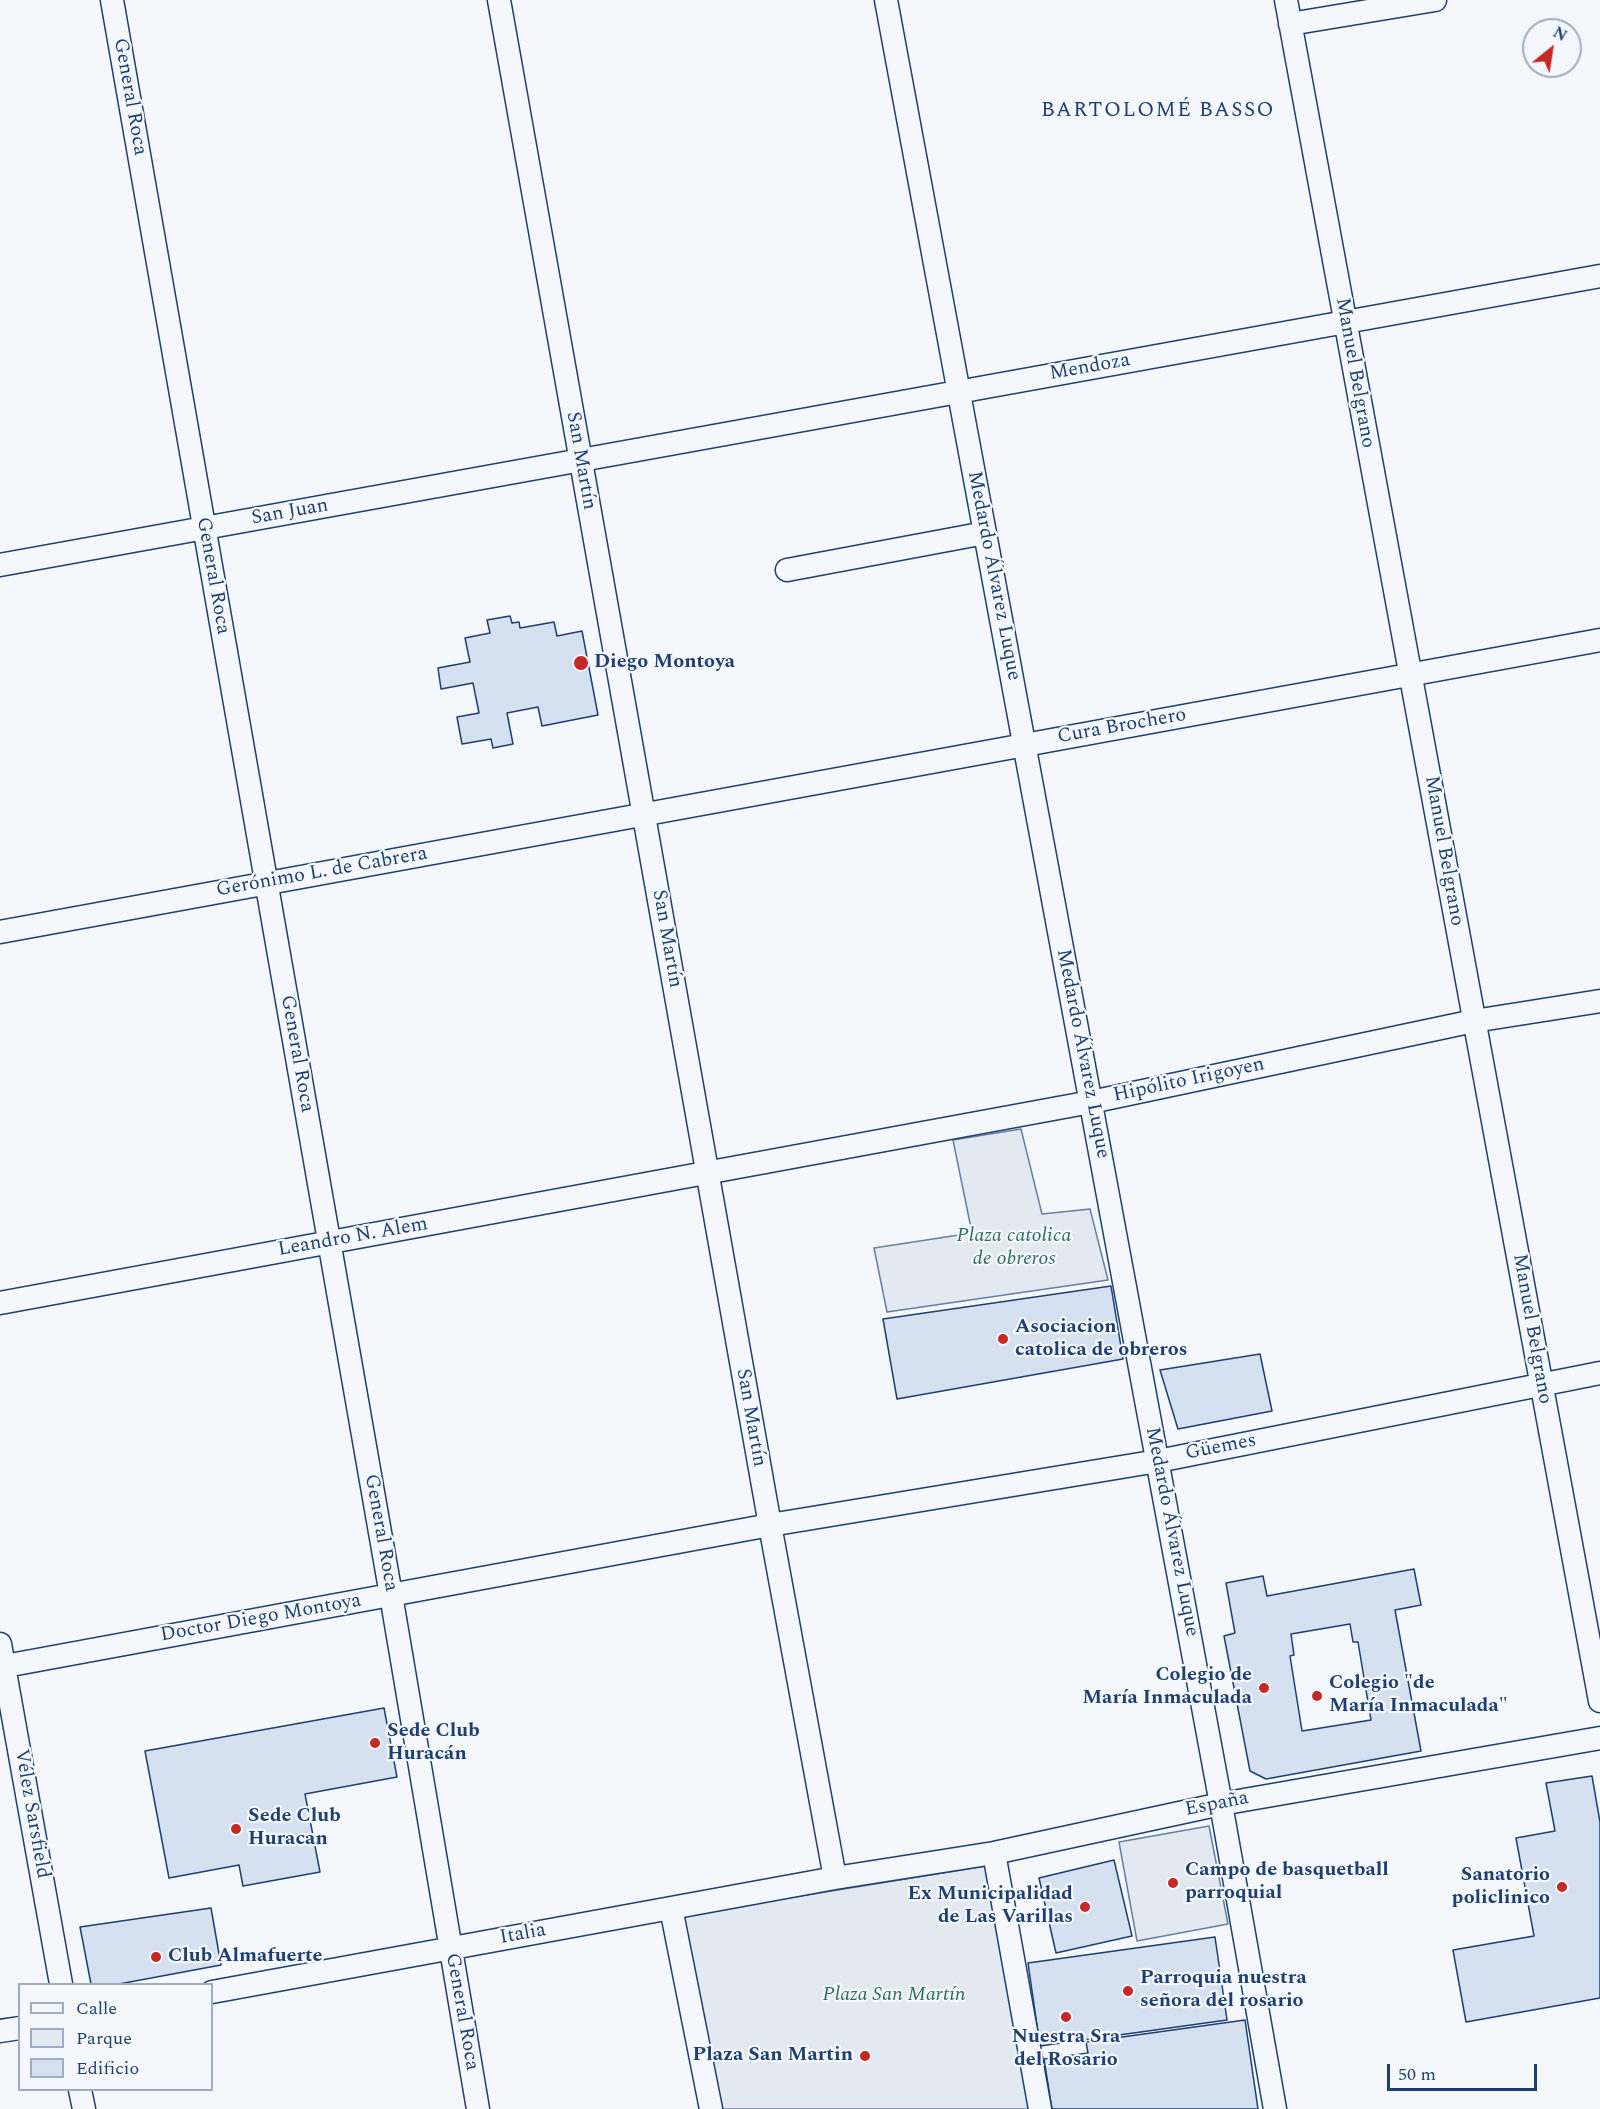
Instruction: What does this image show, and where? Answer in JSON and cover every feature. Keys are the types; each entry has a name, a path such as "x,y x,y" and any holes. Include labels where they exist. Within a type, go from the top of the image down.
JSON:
{"street":[{"name":"General Roca","path":"112,0 391,1595 478,2109"},
{"name":"San Martín","path":"499,0 770,1525 836,1878"},
{"name":"Medardo Álvarez Luque","path":"886,0 1158,1461 1275,2109"},
{"name":"Manuel Belgrano","path":"1286,0 1600,1701"},
{"path":"1290,24 1435,0"},
{"name":"Mendoza","path":"580,460 1600,276"},
{"name":"San Juan","path":"0,565 580,460"},
{"path":"787,570 985,533"},
{"name":"Cura Brochero","path":"643,814 1600,640"},
{"name":"Gerónimo L. de Cabrera","path":"0,932 643,814"},
{"name":"Hipólito Irigoyen","path":"707,1173 1091,1102 1474,1021 1600,1001"},
{"name":"Leandro N. Alem","path":"0,1303 707,1173"},
{"name":"Güemes","path":"770,1525 1158,1461 1600,1373"},
{"name":"Doctor Diego Montoya","path":"1,1659 391,1595 770,1525"},
{"name":"Vélez Sarsfield","path":"1,1659 61,1983"},
{"name":"España","path":"836,1878 994,1853 1221,1804 1600,1737"},
{"path":"994,1853 1040,2109"},
{"name":"Italia","path":"213,1992 836,1878"},
{"path":"671,1908 711,2109"},
{"path":"0,2031 18,2028"},
{"path":"80,2091 84,2109"}],"green space":[{"name":"Plaza catolica de obreros","path":"1021,1129 1042,1214 1090,1209 1108,1280 887,1312 874,1248 972,1233 953,1140"},
{"name":"Campo de basquetball parroquial","path":"1209,1826 1228,1924 1137,1941 1119,1842"},
{"name":"Plaza San Martín","path":"986,1866 1033,2109 722,2109 683,1915"}],"building":[{"path":"510,616 512,623 519,622 520,628 554,622 557,636 582,631 598,715 542,726 538,707 507,713 513,744 493,748 491,739 462,744 457,717 479,713 473,683 441,689 438,668 470,662 465,638 490,633 487,620"},
{"name":"Asociacion catolica de obreros","path":"1111,1286 1123,1359 897,1399 883,1319"},
{"path":"1260,1354 1272,1411 1178,1429 1160,1370"},
{"name":"Colegio de María Inmaculada","path":"1414,1569 1421,1605 1395,1610 1421,1751 1266,1779 1250,1771 1224,1636 1235,1633 1226,1583 1263,1576 1267,1596","holes":["1350,1624 1353,1642 1358,1642 1371,1720 1302,1731 1290,1656 1294,1655 1291,1634"]},
{"name":"Sede Club Huracan","path":"384,1708 397,1777 305,1794 320,1872 243,1886 239,1865 169,1878 145,1751"},
{"name":"Sanatorio policlinico","path":"1592,1776 1600,1822 1600,1998 1466,2022 1453,1950 1534,1936 1516,1838 1555,1831 1546,1783"},
{"name":"Ex Municipalidad de Las Varillas","path":"1114,1860 1132,1936 1056,1953 1039,1878"},
{"path":"211,1908 221,1965 124,1983 91,1983 80,1927"},
{"name":"Parroquia nuestra señora del rosario","path":"1215,1937 1227,2020 1040,2046 1028,1963"},
{"path":"1245,2020 1258,2109 1052,2109 1044,2059 1088,2053 1086,2042"}],"place":[{"name":"Diego Montoya","path":"581,663"},
{"name":"Asociacion catolica de obreros","path":"1003,1339"},
{"name":"Colegio de María Inmaculada","path":"1264,1688"},
{"name":"Colegio \"de María Inmaculada\"","path":"1317,1696"},
{"name":"Sede Club Huracán","path":"375,1743"},
{"name":"Sede Club Huracan","path":"236,1829"},
{"name":"Campo de basquetball parroquial","path":"1173,1883"},
{"name":"Sanatorio policlinico","path":"1562,1887"},
{"name":"Ex Municipalidad de Las Varillas","path":"1085,1907"},
{"name":"Club Almafuerte","path":"156,1957"},
{"name":"Parroquia nuestra señora del rosario","path":"1128,1991"},
{"name":"Nuestra Sra del Rosario","path":"1066,2017"},
{"name":"Plaza San Martin","path":"865,2056"}],"district":[{"name":"BARTOLOMÉ BASSO","path":"1158,112"}]}
